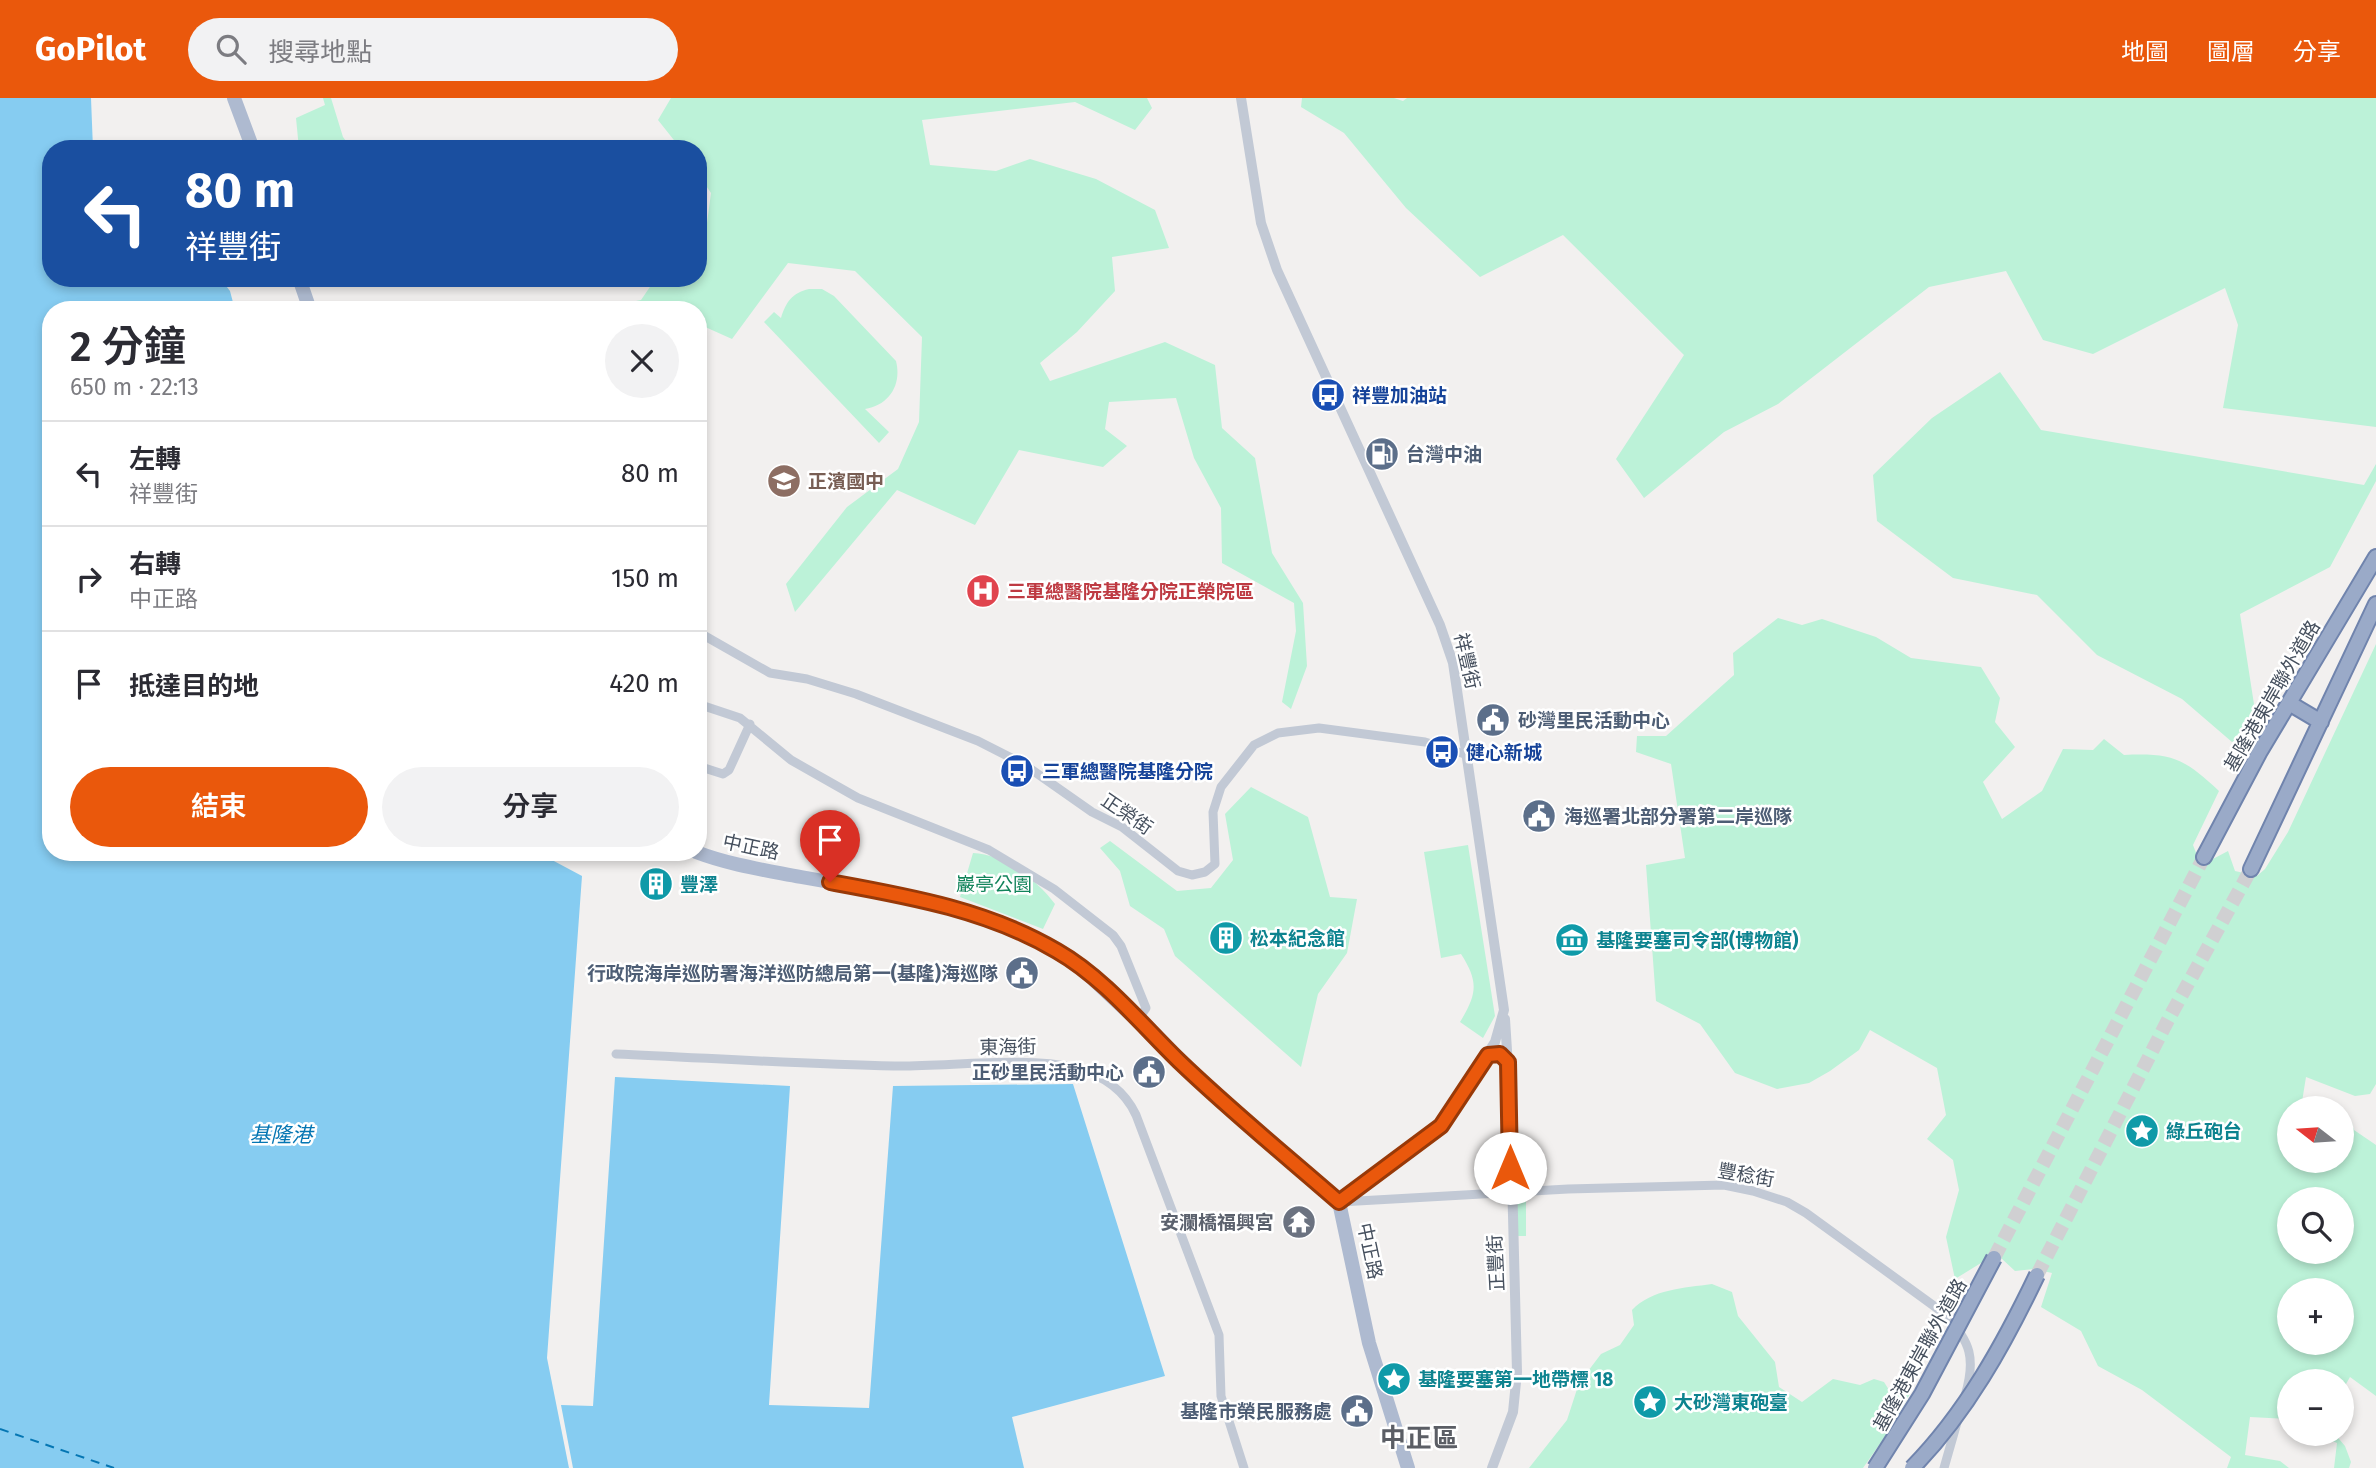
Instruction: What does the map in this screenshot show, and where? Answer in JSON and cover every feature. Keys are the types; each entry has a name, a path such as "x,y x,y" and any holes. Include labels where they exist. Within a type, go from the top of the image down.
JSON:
{"highway":[{"name":"基隆港東岸聯外道路","path":"2204,856 2289,703 2376,556"},
{"path":"2251,869 2376,604"},
{"path":"2289,703 2321,722"},
{"name":"基隆港東岸聯外道路","path":"1875,1468 1922,1394 1994,1258"},
{"path":"1912,1468 1934,1445 1976,1389 2037,1275"}],"main road":[{"path":"234,98 250,140"},
{"name":"中正路","path":"707,855 750,867 905,895 1013,929 1059,952 1138,1020 1215,1094 1339,1202 1369,1343 1408,1468"}],"street":[{"name":"祥豐街","path":"1241,98 1261,223 1274,261 1440,625 1453,663 1504,1010 1495,1042 1488,1055 1441,1126 1339,1202"},
{"name":"正榮街","path":"707,637 770,673 807,679 856,694 978,741 1025,765 1092,812 1122,827 1178,870 1192,875 1205,872 1215,864 1213,812 1221,787 1254,745 1278,733 1319,728 1425,742 1468,755"},
{"path":"707,707 750,724 791,761 812,774 858,798 989,849 1054,890 1113,935 1121,946 1146,1008 1138,1020"},
{"path":"707,769 723,774 729,770 750,724"},
{"name":"正豐街","path":"1492,1468 1513,1412 1517,1372 1508,1062 1504,1010"},
{"path":"1488,1055 1496,1052 1508,1062"},
{"name":"東海街","path":"616,1054 894,1066 1046,1064 1076,1068 1102,1078 1123,1094 1136,1115 1219,1335 1221,1396 1244,1468"},
{"name":"豐稔街","path":"1339,1202 1510,1191 1724,1185 1769,1194 1806,1213 1945,1314 1966,1341 1970,1378 1944,1468"}],"green space":[{"path":"323,98 331,98 345,140 298,140 296,118 325,105"},
{"path":"671,98 1147,98 1152,108 1135,130 1075,102 922,120 930,165 996,171 1030,159 1096,179 1155,210 1169,248 1112,257 1115,291 1077,332 1040,363 1050,381 1165,342 1215,365 1222,428 1255,458 1272,553 1303,603 1307,666 1291,709 1282,702 1296,631 1294,603 1222,563 1221,508 1194,458 1176,398 1109,402 1105,429 1127,446 1103,467 1019,450 975,525 897,490 795,612 786,584 847,507 898,469 919,422 922,337 855,271 788,263 732,339 707,328 707,301 636,301 641,300 650,287 707,287 707,223 711,193 707,187 707,140 674,140 658,120"},
{"path":"1302,98 1394,98 1403,101 1407,98 2376,98 2376,427 2223,408 2238,325 2225,288 2093,354 2043,340 2006,271 1929,287 1778,404 1724,432 1644,498 1616,459 1684,355 1563,235 1480,277 1406,208 1344,133 1301,107"},
{"path":"809,289 822,289 834,296 896,361 897,378 892,392 881,403 865,409 889,432 879,443 764,322 774,312 781,318 790,299"},
{"path":"2000,372 2041,430 2364,485 2376,464 2376,481 2330,567 2240,614 2258,730 2232,742 2182,699 2097,655 2037,595 1953,578 1877,521 1873,475 1932,418"},
{"path":"1778,618 1802,625 1822,619 1876,637 1911,658 1981,667 2000,698 1995,722 2015,747 1983,782 2002,819 2042,791 2063,749 2093,750 2104,739 2124,755 2154,755 2176,760 2207,780 2219,791 2193,845 2198,858 2211,860 2228,851 2235,871 2257,876 2265,869 2288,832 2376,644 2376,1084 2370,1094 2355,1096 2306,1077 2303,1096 2277,1096 2277,1173 2354,1173 2354,1130 2376,1145 2376,1396 2354,1380 2354,1369 2277,1369 2277,1418 2250,1417 2245,1455 2280,1461 2289,1468 2227,1468 2231,1457 2142,1390 2098,1366 2081,1331 2041,1307 2052,1273 2034,1269 2015,1271 2001,1258 1981,1263 1955,1279 1946,1237 1959,1190 1953,1160 1927,1139 1946,1115 1937,1068 1870,1030 1859,1050 1830,1071 1809,1083 1777,1089 1735,1073 1700,1024 1656,1001 1646,865 1685,858 1671,764 1636,752 1637,736 1666,736 1734,675 1733,653"},
{"path":"1251,787 1308,817 1330,897 1357,899 1347,953 1318,994 1301,1067 1175,956 1164,929 1130,906 1120,871 1100,848 1110,841 1177,891 1211,888 1233,860 1225,814"},
{"path":"1468,845 1495,1016 1483,1038 1460,1022 1473,996 1473,980 1461,954 1441,958 1424,852"},
{"name":"巖亭公園","path":"973,853 985,854 1008,863 1048,895 1055,904 1043,929 960,897"},
{"path":"1516,1201 1526,1201 1526,1236 1517,1236"},
{"path":"1712,1284 1732,1292 1738,1316 1775,1362 1779,1387 1802,1402 1833,1379 1860,1385 1874,1379 1884,1382 1889,1390 1896,1394 1913,1388 1891,1428 1863,1468 1529,1468 1567,1420 1579,1383 1601,1354 1620,1345 1634,1325 1632,1310 1659,1294"},
{"path":"2337,1446 2345,1446 2351,1462 2349,1468 2334,1468"}],"water":[{"name":"基隆港","path":"0,98 91,98 93,140 42,140 42,287 227,287 233,301 42,301 42,861 554,861 582,876 547,1358 569,1468 0,1468"},
{"path":"615,1077 790,1086 769,1405 869,1408 893,1086 1073,1084 1165,1376 1012,1417 1024,1468 573,1468 561,1405 593,1406"}],"ferry route":[{"path":"0,1429 114,1468"}],"tunnel":[{"path":"1994,1258 2204,857"},
{"path":"2037,1275 2168,1020 2251,869"}],"place":[{"name":"祥豐加油站","path":"1328,395"},
{"name":"台灣中油","path":"1382,454"},
{"name":"正濱國中","path":"784,481"},
{"name":"三軍總醫院基隆分院正榮院區","path":"983,591"},
{"name":"砂灣里民活動中心","path":"1493,720"},
{"name":"健心新城","path":"1442,752"},
{"name":"三軍總醫院基隆分院","path":"1017,771"},
{"name":"海巡署北部分署第二岸巡隊","path":"1539,816"},
{"name":"豐澤","path":"656,884"},
{"name":"松本紀念館","path":"1226,938"},
{"name":"基隆要塞司令部(博物館)","path":"1572,940"},
{"name":"行政院海岸巡防署海洋巡防總局第一(基隆)海巡隊","path":"1022,973"},
{"name":"正砂里民活動中心","path":"1149,1072"},
{"name":"綠丘砲台","path":"2142,1131"},
{"name":"安瀾橋福興宮","path":"1299,1222"},
{"name":"基隆要塞第一地帶標 18","path":"1394,1379"},
{"name":"大砂灣東砲臺","path":"1650,1402"},
{"name":"基隆市榮民服務處","path":"1357,1411"}],"district":[{"name":"中正區","path":"1419,1438"}],"route":[{"path":"830,882 905,895 990,920 1059,952 1089,975 1215,1094 1339,1202 1441,1126 1488,1055 1496,1052 1508,1062 1510,1168"}]}
